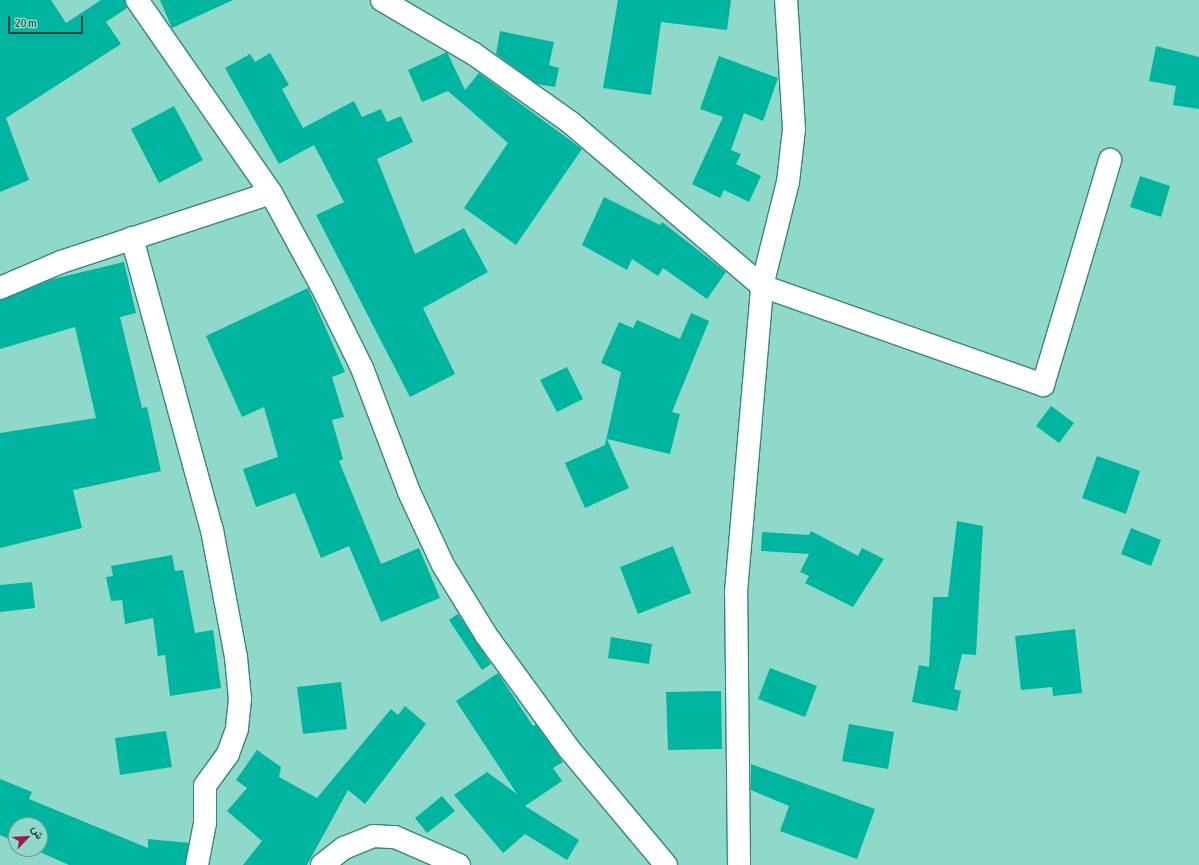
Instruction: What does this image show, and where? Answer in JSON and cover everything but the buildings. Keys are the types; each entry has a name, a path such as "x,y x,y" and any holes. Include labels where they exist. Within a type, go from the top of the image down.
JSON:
{"street":[{"path":"137,0 271,192 362,368 409,492 443,565 486,634 569,749 666,865"},
{"path":"382,0 474,54 571,123 762,286 1043,385 1110,160"},
{"path":"739,865 736,592 762,286 788,182 794,129 786,0"},
{"path":"0,288 132,238 271,192"},
{"path":"132,238 212,530 236,656 240,699 237,729 228,754 206,786 205,823 198,865"},
{"path":"322,865 344,848 373,836 395,837 459,865"}]}
